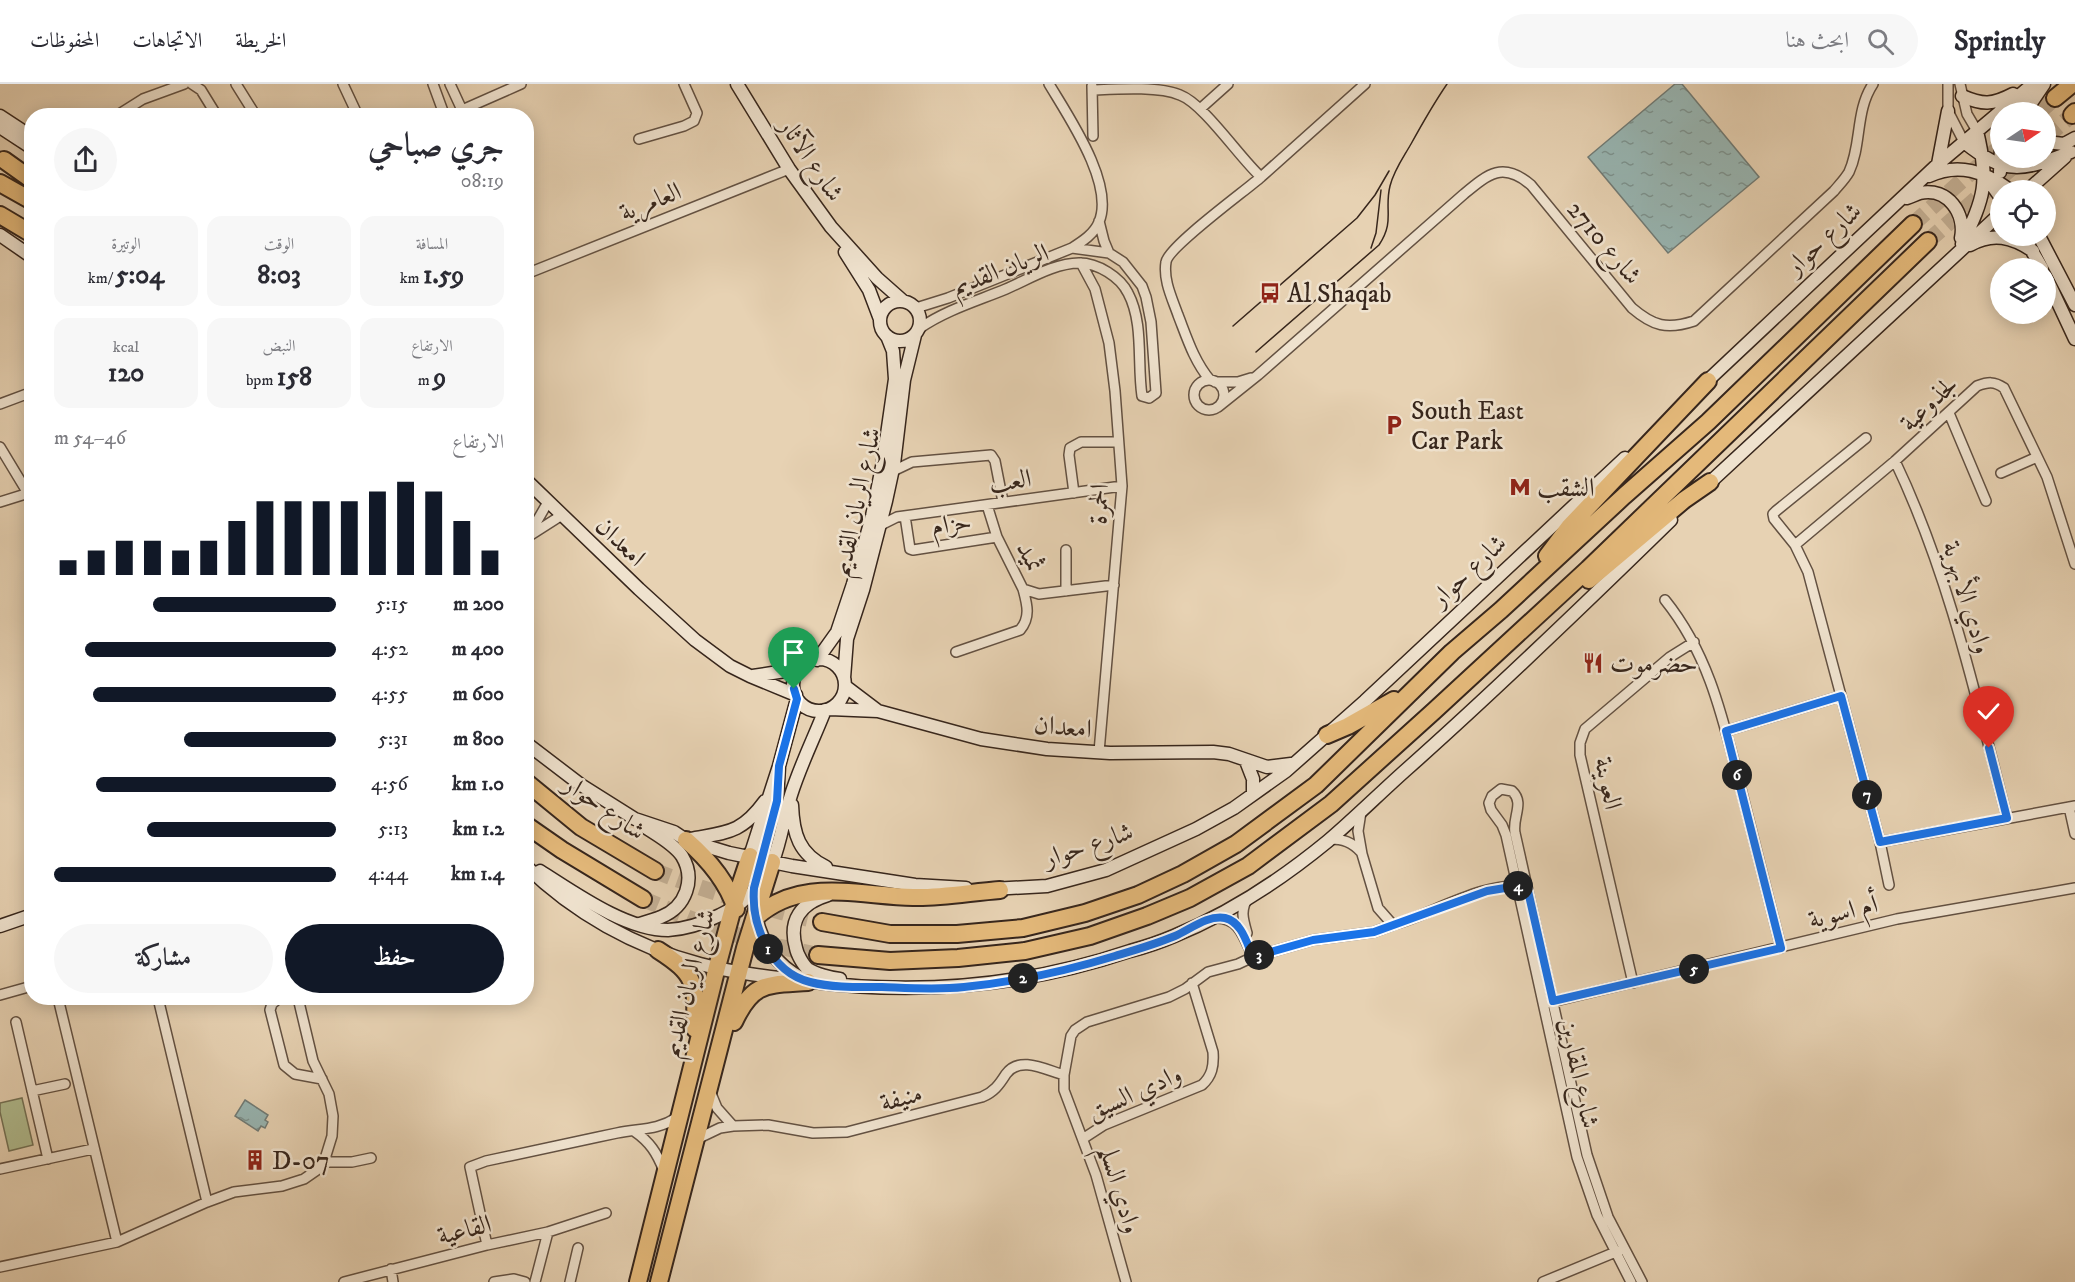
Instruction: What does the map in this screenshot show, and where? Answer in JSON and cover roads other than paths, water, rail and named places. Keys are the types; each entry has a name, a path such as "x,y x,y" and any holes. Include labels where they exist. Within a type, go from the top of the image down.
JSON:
{"highway":[{"path":"2055,98 2072,84"},
{"path":"2,159 24,174"},
{"path":"0,183 24,196"},
{"path":"0,215 24,229"},
{"name":"شارع حوار","path":"822,922 890,934 957,934 1023,928 1085,913 1138,895 1183,874 1236,844 1316,784 1452,652 1708,422 1913,224"},
{"path":"818,955 890,961 958,958 1026,951 1089,936 1147,916 1190,898 1248,866 1331,804 1588,569 1928,241"},
{"path":"1518,594 1569,527 1708,381"},
{"path":"1536,616 1578,590 1684,500 1710,482"},
{"path":"1327,735 1348,726 1416,688"},
{"name":"شارع حوار","path":"534,789 581,827 655,871"},
{"path":"534,831 643,899"},
{"path":"686,840 725,883 735,907 745,948"},
{"name":"شارع الريان القديم","path":"638,1282 717,967 735,907 761,859"},
{"name":"شارع الريان القديم","path":"659,1282 745,948 756,917 761,859"},
{"path":"717,967 742,931 756,917 766,908 794,896 817,890 914,897 1000,890"},
{"path":"658,950 687,972 694,987 696,1006 694,1059"},
{"path":"716,1064 743,1004 750,995 776,984 808,982"}],"main road":[{"name":"شارع الآثار","path":"737,84 789,169 831,227 869,290 880,319"},
{"path":"1961,90 1985,104 2001,100 2033,84"},
{"name":"شارع حوار","path":"841,873 915,885 1000,890 1047,886 1106,870 1196,829 1234,808 1327,735 1938,164 2033,84"},
{"path":"2024,102 2042,84"},
{"path":"2031,102 2042,84"},
{"path":"1938,164 1948,111"},
{"path":"0,116 24,132"},
{"path":"0,128 24,143"},
{"path":"1958,251 1981,201 1985,175 1977,130"},
{"path":"1977,130 1990,151"},
{"path":"2056,143 2064,144 2075,138"},
{"path":"1964,142 1990,161"},
{"path":"1964,142 1990,182"},
{"path":"2056,158 2073,150"},
{"path":"2039,180 2073,150"},
{"path":"2050,180 2073,150"},
{"path":"2,159 24,170"},
{"path":"1923,179 1940,171 1960,168 1985,175 1993,180"},
{"path":"1901,201 1922,193 1932,193 1952,203 1958,210 1962,222 1958,251"},
{"path":"534,872 555,892 591,917 617,932 658,950 739,972 844,987 963,987 1064,971 1174,936 1250,896 1292,868 1361,812 1532,653 1710,482 1990,223"},
{"name":"شارع الآثار","path":"831,227 877,278 903,301"},
{"path":"1958,251 1977,241 2003,237 2019,242 2033,251"},
{"path":"3,239 24,252"},
{"path":"2030,246 2037,258"},
{"path":"2044,246 2075,305"},
{"path":"2056,298 2075,339"},
{"path":"896,301 903,301 916,308 921,317 917,332 901,341 887,336 880,319 885,307 896,301"},
{"name":"شارع الريان القديم","path":"844,682 847,639 881,525 896,446 904,380 917,332"},
{"name":"شارع الريان القديم","path":"817,660 837,632 854,584 872,516 883,462 895,379 893,351 887,336"},
{"name":"امعدان","path":"534,487 639,590 695,640 730,666 796,697"},
{"name":"امعدان","path":"534,496 542,502 548,502"},
{"path":"750,676 785,671 817,660 830,662 836,665 844,682 840,701 828,710 808,708 796,697 795,677 802,666"},
{"name":"امعدان","path":"844,682 878,711"},
{"name":"شارع الريان القديم","path":"761,859 770,793 796,697"},
{"name":"شارع الريان القديم","path":"761,859 828,710"},
{"name":"امعدان","path":"828,710 878,711 981,739 1047,749 1099,752 1213,752 1229,754 1267,767 1292,764"},
{"path":"534,749 581,785 635,819 681,855 689,879 687,891 679,905 662,917 638,924"},
{"path":"1246,761 1253,779 1253,793"},
{"path":"779,766 777,801 754,892 756,917 763,941 773,957 788,971 808,982"},
{"path":"686,840 735,830 760,808 770,793"},
{"path":"791,793 796,835 802,847 813,861 841,873"},
{"path":"635,819 674,832 686,840 729,853 841,873"},
{"path":"534,869 609,911 655,929 678,929 699,924 735,907 754,892"},
{"path":"841,891 819,898 808,904 798,914 792,934 797,952 807,968 832,978 890,988"},
{"path":"0,926 24,918"}],"street":[{"path":"129,108 143,99 184,84"},
{"path":"192,84 201,90 212,108"},
{"path":"236,84 251,108"},
{"path":"343,84 354,108"},
{"path":"433,84 442,108"},
{"path":"450,84 461,108"},
{"path":"473,108 521,84"},
{"path":"639,139 694,121 697,113 684,84"},
{"path":"1048,84 1094,166 1101,196 1099,220 1109,253"},
{"path":"1200,109 1228,84"},
{"path":"1195,359 1194,395 1198,405 1208,410 1218,407 1224,397 1220,386 1195,359 1169,290 1166,259 1178,245 1261,177 1365,84"},
{"name":"شارع 2710","path":"1218,407 1258,375 1478,182 1491,174 1504,171 1519,176 1531,185 1632,308 1642,316 1651,322 1668,327 1694,321 1834,191 1848,173 1854,157 1864,102 1873,84"},
{"path":"1948,84 1948,111 1964,142"},
{"path":"1093,136 1092,87 1174,93 1186,98 1200,109 1247,165 1261,177"},
{"path":"1961,90 1967,114 1977,130"},
{"name":"العامرية","path":"534,271 789,169"},
{"path":"1072,248 1085,240 1099,220"},
{"name":"الريان القديم","path":"916,308 948,298 1072,248 1109,253 1123,262 1142,286 1146,297 1151,322 1156,393 1149,398 1142,396 1136,319 1128,291 1116,277 1107,271 1081,263 1059,266 950,310 917,332"},
{"name":"الحمرة","path":"1081,263 1095,289 1109,343 1122,486 1099,752"},
{"name":"شارع 2710","path":"1213,381 1238,382 1258,375"},
{"path":"1195,389 1204,382 1213,381"},
{"name":"لجذوعية","path":"1795,545 1895,461 1977,386 1986,382 1996,383 2004,388 2047,477 2075,564"},
{"path":"0,404 24,395"},
{"path":"1949,413 1986,501"},
{"path":"1866,438 1773,514 1774,519 1795,545 1808,572 1880,842 1889,885"},
{"path":"1074,493 1070,448 1081,442 1118,442"},
{"path":"896,446 905,458 912,462"},
{"path":"0,447 24,484"},
{"path":"892,471 912,462 991,455 995,461 1002,502"},
{"path":"2001,473 2037,457"},
{"name":"وادي الأبهرية","path":"1895,461 1917,506 1952,607 2007,818"},
{"name":"العب","path":"881,525 897,517 1122,486"},
{"path":"0,502 24,497"},
{"path":"886,501 890,509 905,516"},
{"path":"534,526 548,502"},
{"name":"ثميد","path":"987,505 997,537 1023,589 1039,594 1114,585"},
{"path":"534,534 562,516"},
{"name":"حزام","path":"905,516 910,549 913,550 997,537"},
{"path":"1066,550 1066,591"},
{"path":"956,652 1020,630 1028,616 1023,589"},
{"path":"1665,600 1682,621 1708,675 1726,731 1781,948"},
{"name":"العوينة","path":"1633,983 1580,755 1580,744 1586,729 1670,657 1694,642"},
{"path":"1726,731 1841,696"},
{"name":"شارع المقارين","path":"1548,1003 1514,827 1518,800 1512,791 1501,789 1491,796 1490,807 1506,835 1517,886 1587,1155 1630,1282"},
{"path":"1880,842 2072,807 2075,834"},
{"path":"1361,812 1358,831 1362,854 1378,908 1393,925"},
{"path":"1330,839 1349,842 1362,854"},
{"path":"1517,886 1528,891"},
{"name":"وادي السلم","path":"1126,1282 1100,1186 1084,1138 1066,1098 1064,1075 1071,1036 1080,1025 1169,998 1208,972 1238,964 1253,957 1313,940 1374,932 1412,920 1473,895 1517,886"},
{"name":"أم اسوية","path":"1548,1003 1897,919 2075,888"},
{"path":"1247,944 1242,913 1244,903 1250,896"},
{"path":"1209,919 1231,920 1239,927 1253,957"},
{"name":"وادي السيق","path":"1084,1138 1104,1125 1202,1085 1208,1080 1214,1063 1213,1052 1192,983"},
{"path":"0,995 24,988"},
{"path":"60,1005 117,1242"},
{"path":"160,1005 207,1202"},
{"path":"272,1005 270,1010 284,1065 295,1074 322,1079"},
{"path":"0,1267 117,1242 234,1192 282,1186 304,1179 317,1170 324,1162 332,1136 333,1116 329,1094 313,1061 300,1005"},
{"path":"16,1022 48,1159"},
{"name":"منيفة","path":"696,1139 714,1130 733,1126 768,1125 813,1133 847,1132 982,1097 994,1090 1010,1070 1018,1065 1027,1064 1064,1075"},
{"path":"32,1091 65,1084"},
{"path":"709,1087 717,1108 733,1126"},
{"path":"487,1245 470,1167 486,1161 658,1128 679,1116"},
{"path":"634,1131 647,1140 657,1153 664,1173"},
{"path":"0,1169 93,1149"},
{"path":"324,1162 352,1162 371,1158"},
{"name":"القاعية","path":"344,1282 487,1245 548,1232 606,1213"},
{"path":"535,1282 548,1232"},
{"path":"570,1282 578,1248"},
{"path":"1543,1282 1619,1251"},
{"name":"شارع المقارين","path":"1619,1251 1642,1282"},
{"path":"391,1269 393,1282"},
{"path":"494,1282 514,1280 525,1282"}],"water":[{"path":"1675,84 1682,84 1759,177 1668,253 1588,157"},
{"path":"245,1100 268,1115 265,1128 261,1126 258,1131 235,1116"}],"tunnel":[{"path":"2050,102 2055,98"},
{"path":"2056,129 2072,115"},
{"path":"1913,224 1990,156"},
{"path":"1928,241 2012,168"},
{"path":"655,871 738,900 822,922"},
{"path":"643,899 696,921 758,942 818,955"}],"tram line":[{"path":"1256,352 1379,245 1387,229 1388,194 1394,175 1447,84"},
{"path":"1233,326 1357,218 1375,195 1389,171"},
{"path":"1371,248 1376,233 1381,190"}],"place":[{"name":"Al Shaqab","path":"1270,293"},
{"name":"South East Car Park","path":"1394,425"},
{"name":"الشقب","path":"1520,487"},
{"name":"حضرموت","path":"1593,663"},
{"name":"D-07","path":"255,1160"}]}
